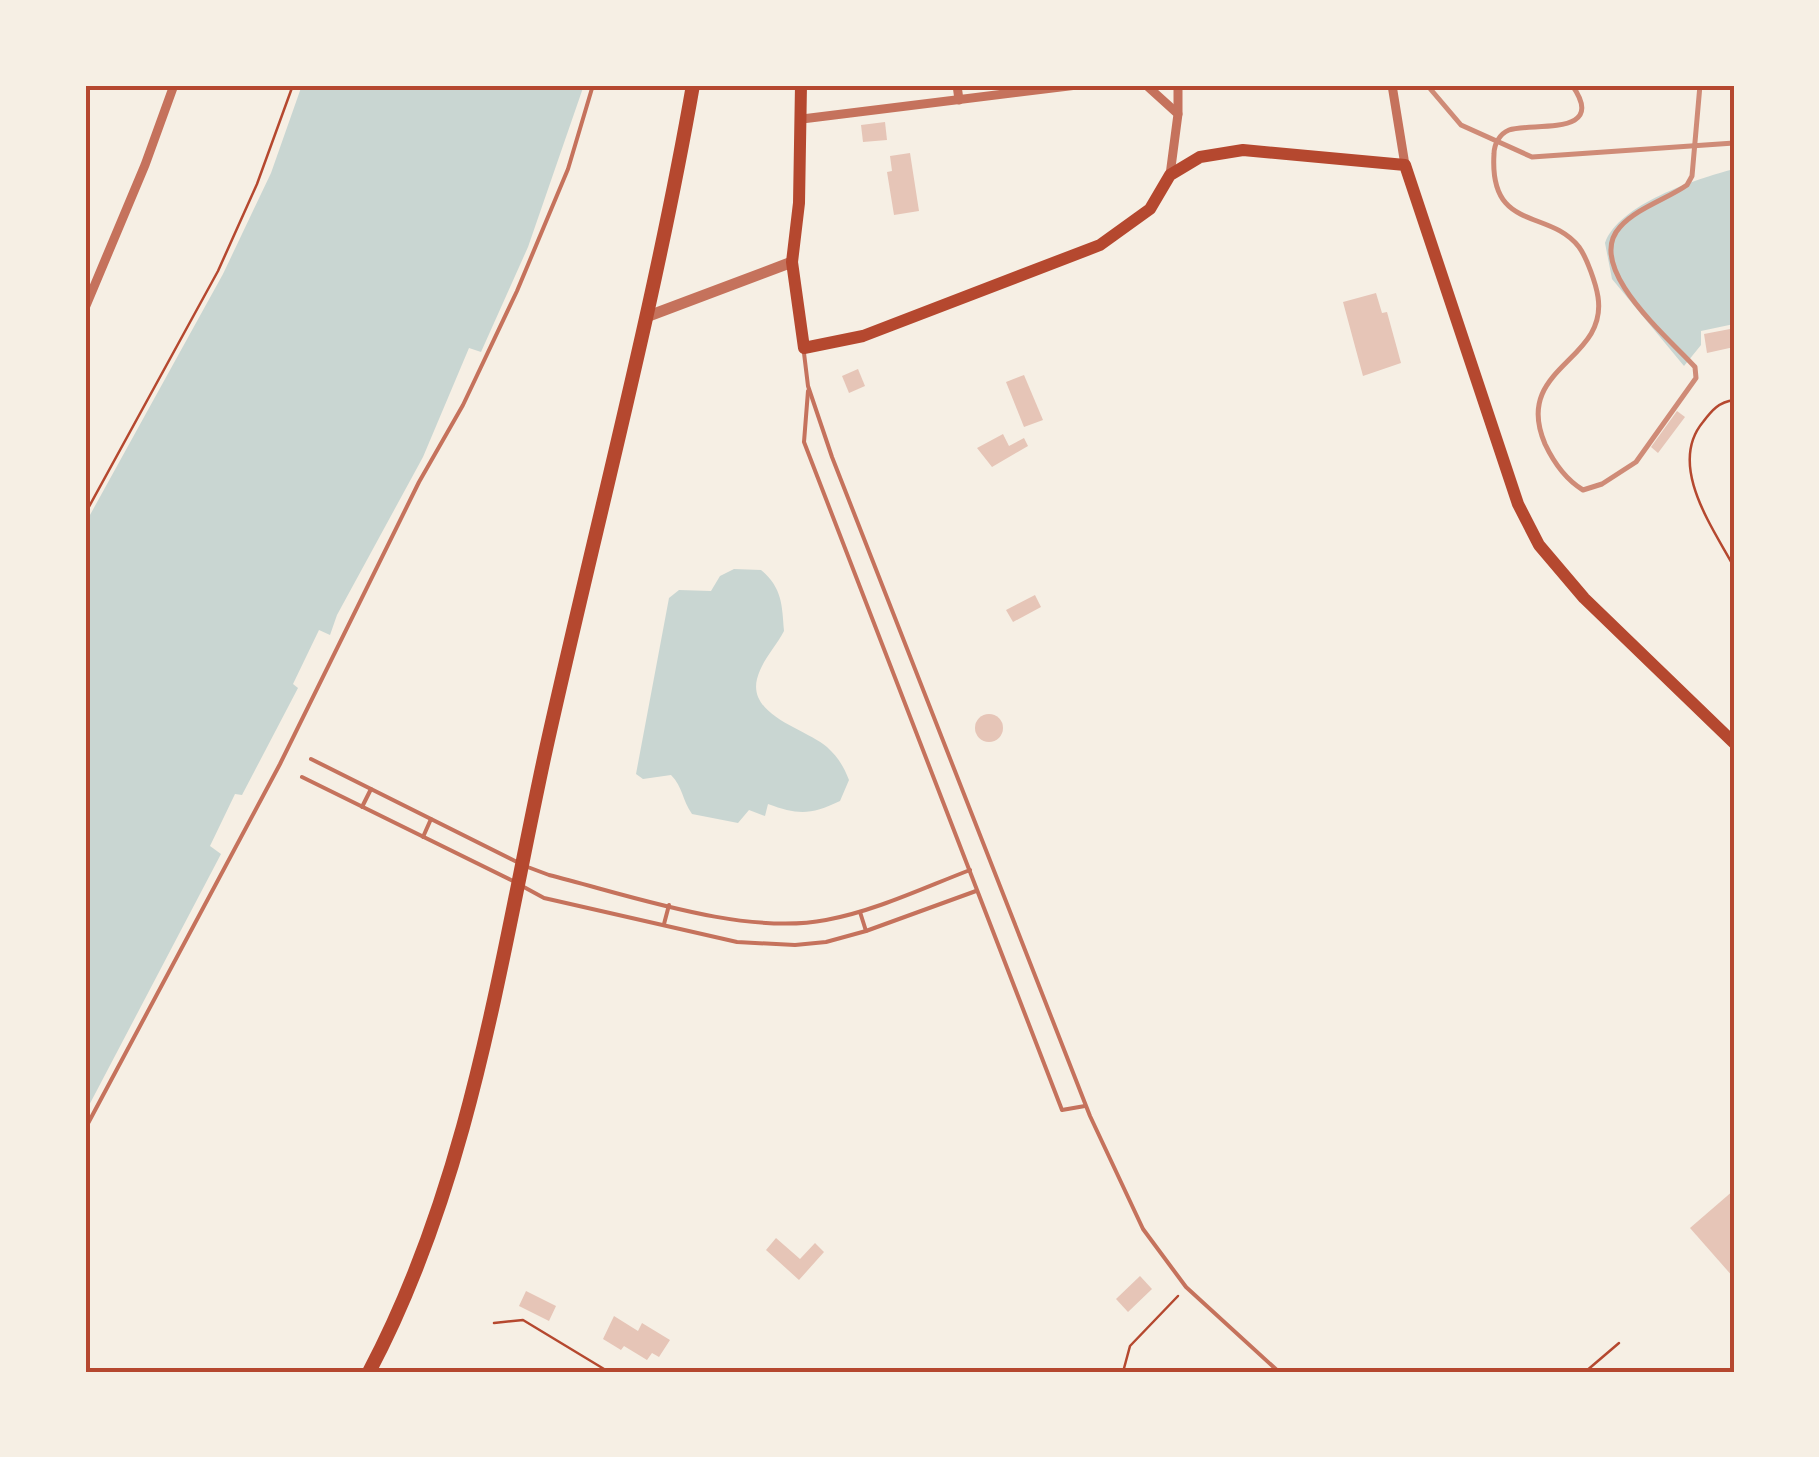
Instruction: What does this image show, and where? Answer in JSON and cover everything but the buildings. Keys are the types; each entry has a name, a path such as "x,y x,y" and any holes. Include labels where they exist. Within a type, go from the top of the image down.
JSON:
{"main road":[{"path":"369,1372 416,1272 480,1068 521,864 646,316 693,85"},
{"path":"801,85 792,262 804,348 863,336 1100,245 1150,209 1170,175 1200,156 1243,150 1404,166 1518,504 1539,545 1584,598 1734,743"}],"street":[{"path":"85,308 174,85"},
{"path":"957,85 958,100"},
{"path":"802,119 1077,85"},
{"path":"1146,85 1178,114"},
{"path":"1170,175 1178,85"},
{"path":"1392,85 1404,166"},
{"path":"646,316 792,262"}],"lane":[{"path":"85,1129 280,764 418,482 463,405 568,169 593,85"},
{"path":"804,348 808,386 804,442 1062,1110 1086,1106"},
{"path":"808,386 832,457 1086,1106 1143,1229 1186,1287 1280,1372"},
{"path":"312,759 549,875 735,920 797,924 860,912 970,870"},
{"path":"302,778 544,898 737,942 826,942 866,932 978,890"},
{"path":"362,807 372,789"},
{"path":"423,837 432,819"},
{"path":"664,924 669,904"},
{"path":"860,912 866,932"}],"path":[{"path":"85,514 218,271 257,184 293,85"},
{"path":"1734,400 1724,402 1706,417 1698,426 1691,448 1696,499 1734,567"},
{"path":"1122,1372 1130,1346 1186,1287"},
{"path":"494,1324 524,1320 610,1372"},
{"path":"1585,1372 1619,1343"}],"shaded area":[{"path":"302,85 584,85 528,247 481,352 469,348 423,457 337,615 330,635 319,630 293,684 298,688 242,795 235,794 210,846 221,854 85,1113 85,524 223,274 271,173"},
{"path":"1734,169 1734,324 1701,331 1701,345 1684,366 1612,279 1605,243 1613,229 1642,205 1700,179"},
{"path":"734,569 761,570 777,590 784,631 762,666 757,692 770,712 818,740 840,762 849,780 840,801 830,806 804,812 768,804 765,816 749,810 738,823 692,814 671,775 643,779 636,774 669,598 679,590 711,591 720,576"}],"railway":[{"path":"1427,85 1461,125 1532,157 1734,143"},
{"path":"1572,85 1581,102 1581,113 1574,120 1509,130 1498,140 1494,154 1495,179 1501,196 1523,216 1567,235 1582,252 1595,285 1597,319 1589,337 1550,381 1541,398 1538,418 1552,458 1565,476 1583,490 1602,484 1636,462 1696,378 1695,367 1650,321 1621,281 1612,262 1612,243 1627,220 1687,185 1692,176 1700,85"}]}
